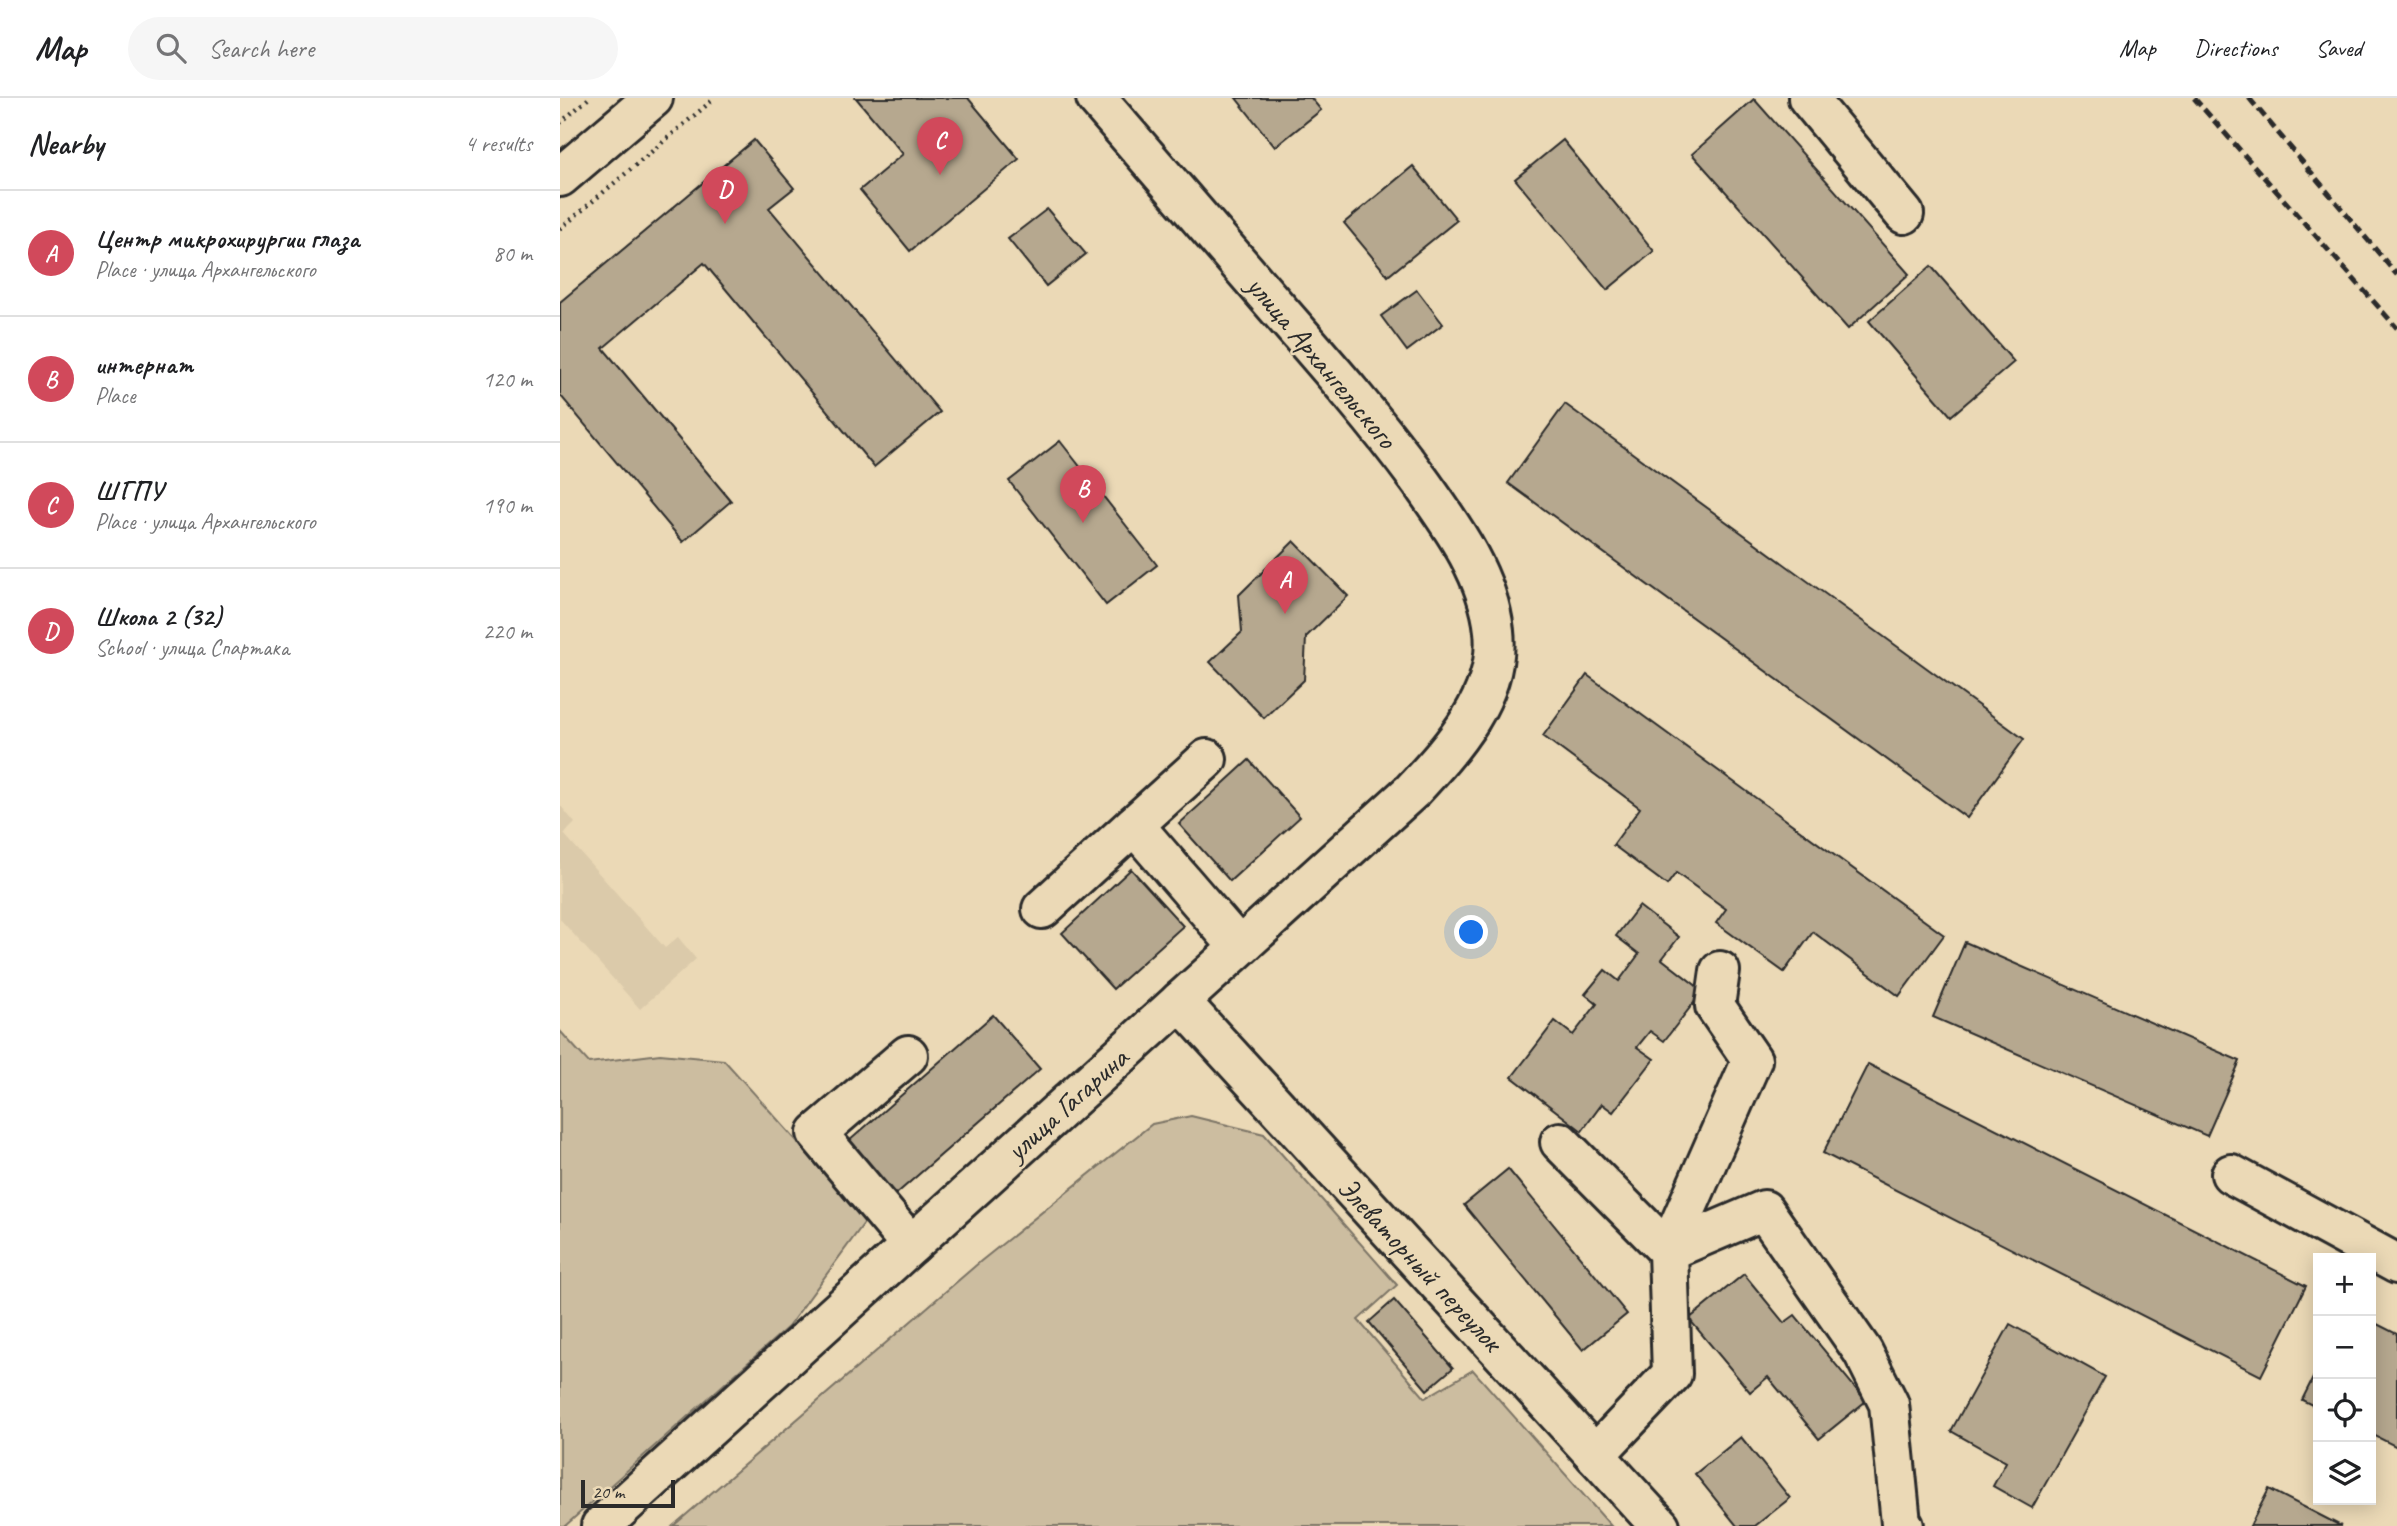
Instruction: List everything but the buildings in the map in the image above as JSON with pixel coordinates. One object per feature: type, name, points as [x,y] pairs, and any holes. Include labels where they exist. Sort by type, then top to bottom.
[{"type":"street","points":[[560,177],[653,98]]},
{"type":"street","name":"улица Архангельского","points":[[1096,98],[1383,431],[1447,518],[1473,565],[1489,606],[1494,632],[1493,654]]},
{"type":"street","points":[[1808,98],[1904,214]]},
{"type":"street","name":"улица Гагарина","points":[[601,1526],[1412,791],[1464,730],[1487,684],[1493,654]]},
{"type":"street","points":[[1042,909],[1207,760]]},
{"type":"street","points":[[1134,825],[1240,947]]},
{"type":"street","points":[[1595,1455],[1672,1374],[1668,1251],[1752,1060],[1715,1006],[1720,971]]},
{"type":"street","name":"Элеваторный переулок","points":[[1180,1001],[1660,1526]]},
{"type":"street","points":[[908,1055],[817,1133],[911,1245]]},
{"type":"street","points":[[1560,1142],[1668,1251]]},
{"type":"street","points":[[2231,1174],[2397,1264]]},
{"type":"street","points":[[1668,1251],[1764,1210],[1863,1352],[1889,1404],[1901,1523],[1904,1526]]},
{"type":"path","points":[[560,123],[589,98]]},
{"type":"path","points":[[560,229],[715,98]]},
{"type":"shaded area","points":[[560,805],[575,823],[564,834],[665,948],[678,937],[696,959],[640,1009],[560,919]]},
{"type":"shaded area","points":[[560,1031],[589,1063],[660,1054],[724,1060],[867,1219],[788,1327],[565,1526],[560,1526]]},
{"type":"shaded area","points":[[1191,1116],[1264,1134],[1397,1285],[1358,1320],[1425,1398],[1473,1370],[1611,1526],[673,1526],[981,1261],[1152,1124]]},
{"type":"railway","points":[[2194,98],[2397,328]]},
{"type":"railway","points":[[2249,98],[2397,275]]},
{"type":"place","name":"ШГПУ","points":[[940,175]]},
{"type":"place","name":"Школа 2 (32)","points":[[725,224]]},
{"type":"place","name":"интернат","points":[[1083,523]]},
{"type":"place","name":"Центр микрохирургии глаза","points":[[1285,614]]}]
